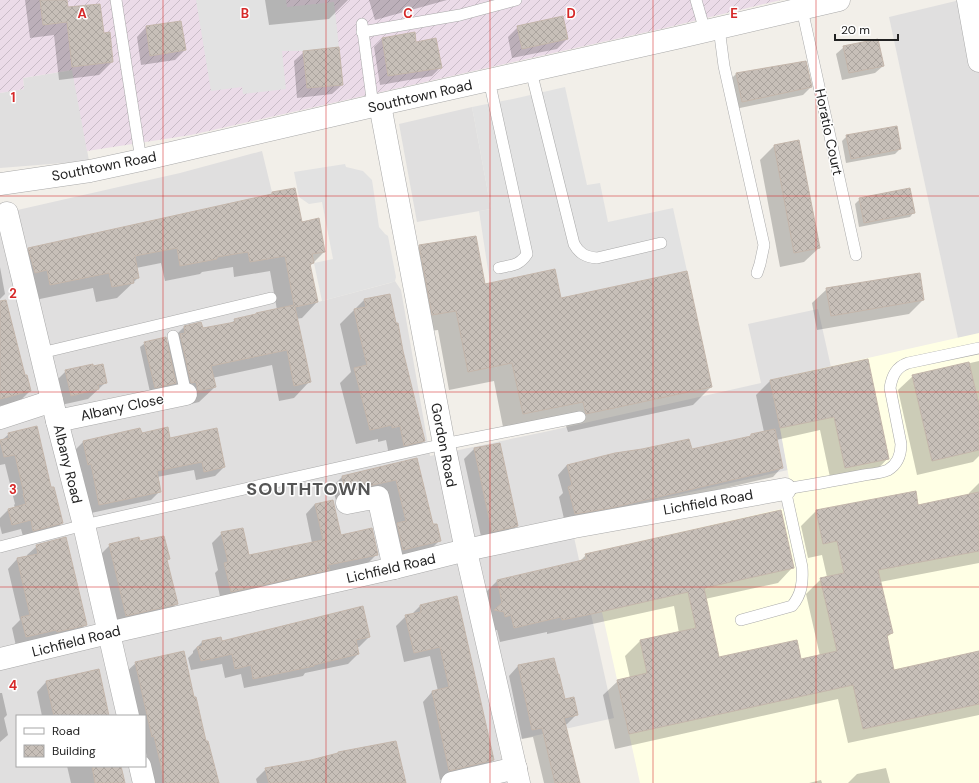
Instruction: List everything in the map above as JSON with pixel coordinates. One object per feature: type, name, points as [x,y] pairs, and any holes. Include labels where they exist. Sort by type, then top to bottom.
[{"type":"street","name":"Southtown Road","points":[[0,184],[90,171],[839,0]]},
{"type":"street","points":[[968,0],[979,61]]},
{"type":"street","name":"Gordon Road","points":[[377,105],[466,550],[517,775]]},
{"type":"street","name":"Albany Road","points":[[7,213],[84,526],[128,715]]},
{"type":"street","name":"Albany Close","points":[[0,418],[186,394]]},
{"type":"street","name":"Lichfield Road","points":[[0,659],[466,550],[574,527],[785,489]]},
{"type":"street","points":[[347,503],[378,497],[394,568]]},
{"type":"street","points":[[140,767],[144,783]]},
{"type":"street","points":[[452,783],[517,775]]},
{"type":"lane","points":[[116,0],[140,160]]},
{"type":"lane","points":[[377,105],[362,28],[460,14],[516,0]]},
{"type":"lane","points":[[696,0],[712,30],[726,74],[764,245],[757,273]]},
{"type":"lane","name":"Horatio Court","points":[[802,9],[856,255]]},
{"type":"lane","points":[[531,71],[574,244],[577,250],[581,254],[590,258],[596,258],[661,243]]},
{"type":"lane","points":[[489,80],[527,254],[517,265],[499,268]]},
{"type":"lane","points":[[41,353],[271,298]]},
{"type":"lane","points":[[173,336],[186,394]]},
{"type":"lane","points":[[741,620],[792,606],[798,600],[802,590],[802,567],[785,489],[887,470],[898,460],[901,453],[902,444],[890,388],[891,380],[895,372],[902,365],[908,363],[979,348]]},
{"type":"lane","points":[[0,547],[84,526],[444,444],[580,417]]},
{"type":"shaded area","points":[[0,0],[781,0],[665,28],[191,135],[87,151],[72,70],[23,78],[24,89],[0,93]]},
{"type":"shaded area","points":[[196,0],[286,0],[287,7],[334,2],[339,47],[303,51],[282,51],[286,89],[243,94],[242,87],[211,91]]},
{"type":"shaded area","points":[[960,0],[979,0],[979,334],[958,338],[889,17]]},
{"type":"shaded area","points":[[73,70],[89,161],[0,168],[0,93],[24,89],[23,78]]},
{"type":"shaded area","points":[[565,87],[587,185],[600,183],[608,222],[673,208],[687,271],[561,298],[555,269],[490,283],[479,211],[491,209],[472,107]]},
{"type":"shaded area","points":[[472,107],[491,209],[417,222],[399,124]]},
{"type":"shaded area","points":[[262,151],[272,192],[287,269],[294,288],[298,307],[395,281],[401,290],[430,456],[549,431],[761,383],[748,324],[818,309],[831,367],[770,380],[788,470],[570,519],[614,718],[498,744],[507,783],[0,783],[0,214],[180,173]]},
{"type":"shaded area","points":[[345,164],[346,167],[363,171],[372,180],[379,227],[388,236],[396,277],[395,281],[393,282],[322,301],[314,263],[333,259],[322,202],[309,204],[299,197],[294,172]]},
{"type":"shaded area","points":[[979,333],[979,783],[640,783],[602,612],[599,612],[585,554],[794,506],[770,380]]},
{"type":"building","points":[[40,0],[67,0],[68,7],[100,4],[104,33],[110,32],[113,62],[72,67],[67,22],[43,25]]},
{"type":"building","points":[[563,16],[568,39],[522,49],[517,26]]},
{"type":"building","points":[[181,21],[186,50],[150,56],[146,26]]},
{"type":"building","points":[[415,32],[416,42],[436,38],[442,68],[388,76],[382,38]]},
{"type":"building","points":[[878,39],[884,66],[849,73],[843,46]]},
{"type":"building","points":[[339,47],[343,85],[307,88],[303,51]]},
{"type":"building","points":[[806,61],[812,87],[742,102],[736,73]]},
{"type":"building","points":[[897,126],[901,149],[851,159],[846,135]]},
{"type":"building","points":[[799,140],[820,248],[794,253],[774,145]]},
{"type":"building","points":[[295,188],[302,222],[319,218],[325,252],[312,254],[314,263],[310,264],[318,302],[295,307],[311,382],[294,386],[287,350],[211,366],[216,387],[198,391],[196,382],[191,383],[180,334],[185,333],[184,326],[201,322],[203,328],[235,322],[234,319],[294,305],[285,256],[250,262],[248,252],[217,257],[217,259],[180,266],[177,248],[135,256],[139,278],[133,279],[134,283],[112,287],[109,273],[50,285],[47,270],[35,273],[28,248],[272,194],[272,192]]},
{"type":"building","points":[[910,188],[915,213],[864,223],[859,198]]},
{"type":"building","points":[[476,236],[485,284],[555,269],[561,298],[687,271],[712,387],[586,414],[583,402],[523,414],[512,363],[468,372],[456,311],[432,315],[419,245]]},
{"type":"building","points":[[920,273],[924,300],[831,316],[826,288]]},
{"type":"building","points":[[390,294],[425,441],[404,446],[400,426],[392,428],[392,425],[370,430],[354,368],[367,365],[354,309],[366,307],[364,299]]},
{"type":"building","points":[[6,300],[25,375],[27,375],[31,391],[0,399],[0,301]]},
{"type":"building","points":[[166,337],[176,383],[155,388],[144,342]]},
{"type":"building","points":[[868,359],[889,459],[845,468],[834,417],[780,428],[770,380]]},
{"type":"building","points":[[969,362],[979,405],[979,450],[932,461],[912,375]]},
{"type":"building","points":[[93,364],[93,366],[103,364],[107,383],[98,385],[99,389],[71,396],[65,370]]},
{"type":"building","points":[[37,426],[51,487],[54,487],[63,523],[33,531],[31,520],[12,525],[8,509],[26,504],[15,455],[4,457],[0,440],[9,438],[8,433]]},
{"type":"building","points":[[168,427],[170,438],[217,428],[225,467],[204,472],[202,462],[157,471],[161,492],[99,505],[91,464],[88,465],[83,441],[140,428],[142,433]]},
{"type":"building","points":[[775,429],[783,468],[611,508],[575,514],[568,487],[572,485],[567,465],[615,453],[689,439],[692,449]]},
{"type":"building","points":[[500,443],[518,526],[492,532],[474,448]]},
{"type":"building","points":[[417,458],[433,524],[437,524],[441,541],[403,550],[397,523],[406,521],[396,480],[345,491],[342,476]]},
{"type":"building","points":[[916,491],[918,505],[979,492],[979,551],[878,570],[893,633],[887,635],[894,670],[979,651],[979,704],[863,729],[853,685],[629,734],[617,680],[647,673],[640,640],[696,628],[688,592],[587,615],[562,620],[561,617],[514,628],[511,615],[505,617],[504,612],[494,610],[502,603],[497,580],[587,559],[585,554],[781,510],[794,568],[704,588],[719,657],[797,640],[801,659],[837,651],[820,578],[844,573],[837,541],[823,544],[816,510]]},
{"type":"building","points":[[333,500],[341,535],[372,528],[378,555],[328,565],[330,570],[231,592],[224,563],[228,562],[221,532],[243,528],[249,555],[323,540],[315,504]]},
{"type":"building","points":[[164,536],[170,559],[167,560],[178,604],[126,616],[109,544],[139,537],[140,541]]},
{"type":"building","points":[[66,537],[87,625],[26,637],[21,617],[30,615],[17,558],[38,554],[36,545]]},
{"type":"building","points":[[457,596],[494,760],[449,771],[432,691],[449,687],[440,647],[414,653],[405,615],[421,612],[420,605]]},
{"type":"building","points":[[363,606],[370,637],[356,640],[359,654],[314,666],[253,679],[251,665],[235,669],[232,654],[201,661],[197,647],[203,646],[202,641],[221,637],[222,641]]},
{"type":"building","points":[[184,651],[194,697],[196,697],[206,741],[208,741],[219,783],[165,783],[154,736],[152,737],[135,662]]},
{"type":"building","points":[[554,658],[565,699],[574,697],[578,715],[564,718],[580,783],[555,783],[542,728],[532,730],[518,665]]},
{"type":"building","points":[[99,669],[109,715],[54,715],[46,681]]},
{"type":"building","points":[[396,741],[406,783],[269,783],[265,768],[311,760],[338,752]]},
{"type":"building","points":[[92,767],[121,767],[125,783],[95,783]]},
{"type":"district","name":"SOUTHTOWN","points":[[309,489]]}]
